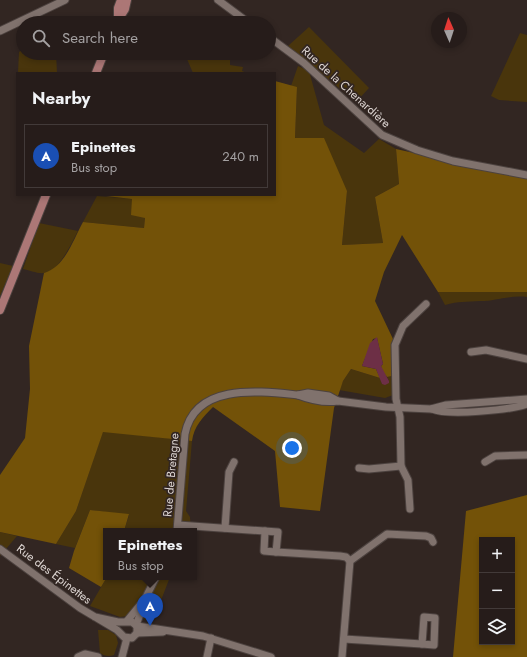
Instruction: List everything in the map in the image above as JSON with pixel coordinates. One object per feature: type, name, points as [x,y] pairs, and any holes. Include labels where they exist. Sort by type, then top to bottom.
[{"type":"main road","points":[[118,16],[121,0]]},
{"type":"main road","points":[[120,16],[125,9],[128,0]]},
{"type":"main road","points":[[96,72],[101,60]]},
{"type":"main road","points":[[0,310],[46,196]]},
{"type":"street","points":[[31,16],[65,0]]},
{"type":"street","points":[[218,0],[240,16]]},
{"type":"street","points":[[0,31],[16,23]]},
{"type":"street","name":"Rue de la Chenardière","points":[[276,42],[304,62],[382,135],[417,150],[453,161],[527,175]]},
{"type":"street","points":[[410,509],[408,480],[401,466],[399,408],[396,399],[394,352],[396,340],[403,326],[426,304]]},
{"type":"street","points":[[471,352],[486,350],[527,359]]},
{"type":"street","name":"Rue de Bretagne","points":[[178,528],[185,434],[189,420],[196,410],[208,400],[225,395],[261,393],[298,395],[308,393],[338,401],[399,408],[431,409],[449,412],[514,407],[527,404]]},
{"type":"street","name":"Rue de Bretagne","points":[[431,409],[446,405],[527,399]]},
{"type":"street","points":[[485,462],[495,456],[527,455]]},
{"type":"street","points":[[225,528],[229,472],[234,462]]},
{"type":"street","points":[[359,468],[369,469],[401,466]]},
{"type":"street","points":[[178,528],[225,528],[278,532],[276,552]]},
{"type":"street","points":[[265,531],[264,550],[340,556],[346,557],[350,560]]},
{"type":"street","points":[[350,560],[387,534],[426,536],[431,538],[433,542]]},
{"type":"street","name":"Rue des Épinettes","points":[[0,549],[72,602],[124,636]]},
{"type":"street","points":[[342,657],[350,560]]},
{"type":"street","points":[[124,636],[134,637],[145,599],[154,580]]},
{"type":"street","points":[[122,657],[124,636],[121,627],[145,599]]},
{"type":"street","name":"Rue des Épinettes","points":[[96,617],[126,622]]},
{"type":"street","points":[[126,622],[132,622],[137,628],[194,634],[211,638],[271,657]]},
{"type":"street","points":[[207,657],[211,638]]},
{"type":"street","points":[[344,639],[422,644]]},
{"type":"street","points":[[78,657],[85,654],[98,657]]},
{"type":"shaded area","points":[[309,27],[369,88],[356,102],[288,46]]},
{"type":"shaded area","points":[[520,33],[527,35],[527,102],[499,100],[491,96]]},
{"type":"shaded area","points":[[19,60],[56,60],[57,72],[18,72]]},
{"type":"shaded area","points":[[187,60],[230,60],[230,65],[243,67],[242,71],[244,72],[193,72]]},
{"type":"shaded area","points":[[298,66],[309,71],[324,125],[364,153],[379,139],[396,149],[399,184],[375,197],[383,243],[342,245],[347,191],[295,138],[297,88],[291,86]]},
{"type":"shaded area","points":[[276,81],[297,87],[295,138],[324,138],[347,191],[342,245],[383,243],[375,197],[399,184],[396,149],[527,178],[527,292],[438,292],[402,235],[384,272],[375,301],[393,339],[392,376],[387,377],[383,372],[381,366],[383,364],[377,338],[373,339],[362,366],[376,369],[380,378],[351,369],[343,381],[334,408],[320,511],[280,507],[275,451],[213,407],[202,418],[197,426],[192,441],[103,432],[76,511],[56,544],[0,532],[0,475],[25,438],[30,389],[29,346],[44,273],[58,265],[63,259],[83,222],[144,228],[145,218],[131,215],[132,199],[106,196],[276,196]]},
{"type":"shaded area","points":[[97,196],[133,199],[145,218],[144,228],[83,222]]},
{"type":"shaded area","points":[[39,223],[78,231],[69,249],[60,262],[55,268],[44,273],[23,269]]},
{"type":"shaded area","points":[[0,263],[13,266],[0,296]]},
{"type":"shaded area","points":[[438,292],[527,292],[527,297],[459,302],[445,305]]},
{"type":"shaded area","points":[[377,337],[383,364],[381,366],[389,381],[389,383],[385,385],[382,384],[376,369],[362,366],[370,343]]},
{"type":"shaded area","points":[[351,369],[380,378],[382,384],[389,381],[387,377],[392,376],[393,395],[385,398],[339,390]]},
{"type":"shaded area","points":[[103,431],[192,441],[186,511],[190,517],[191,528],[125,528],[129,515],[90,510],[75,548],[56,544],[76,511]]},
{"type":"shaded area","points":[[527,495],[527,657],[453,657],[466,511]]},
{"type":"shaded area","points":[[90,510],[129,514],[125,528],[103,528],[103,580],[105,580],[101,587],[69,568]]},
{"type":"shaded area","points":[[0,532],[17,536],[0,556]]},
{"type":"shaded area","points":[[105,580],[169,580],[153,621],[127,616],[120,617],[90,606]]},
{"type":"shaded area","points":[[98,630],[108,630],[116,635],[118,643],[114,655],[107,656],[100,653]]},
{"type":"place","name":"Epinettes","points":[[150,626]]}]
